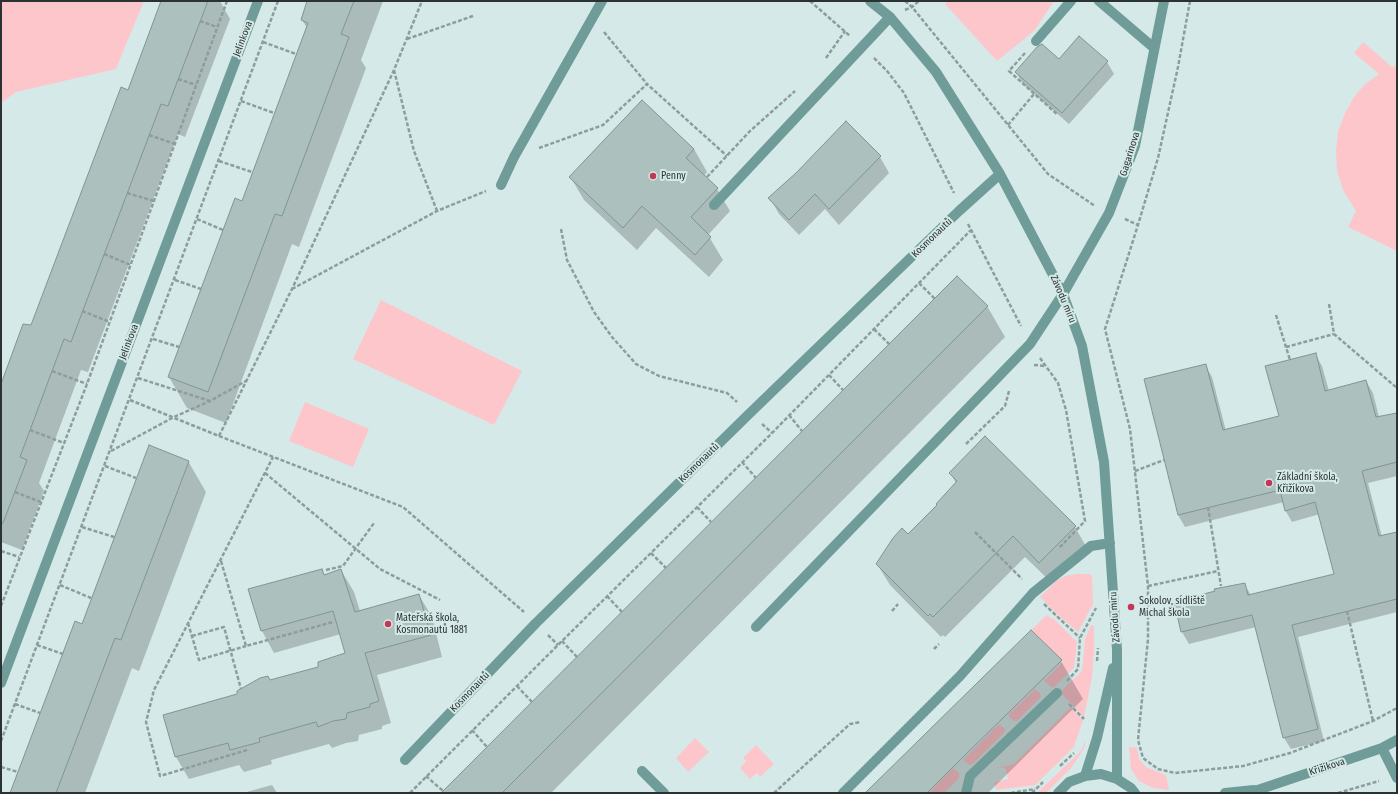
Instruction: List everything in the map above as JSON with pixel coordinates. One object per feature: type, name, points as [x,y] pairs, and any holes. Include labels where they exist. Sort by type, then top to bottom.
[{"type":"street","name":"Jelínkova","points":[[1,683],[258,1]]},
{"type":"street","points":[[501,185],[514,157],[602,1]]},
{"type":"street","name":"Závodu míru","points":[[870,1],[890,17],[936,72],[1000,174],[1063,294],[1082,346],[1104,462],[1117,650],[1117,779]]},
{"type":"street","points":[[1036,41],[1071,1]]},
{"type":"street","points":[[1099,1],[1154,48]]},
{"type":"street","name":"Gagarinova","points":[[756,627],[1030,344],[1063,294],[1109,213],[1134,146],[1164,1]]},
{"type":"street","points":[[714,205],[890,17]]},
{"type":"street","name":"Kosmonautů","points":[[405,760],[536,623],[750,413],[959,211],[1000,174]]},
{"type":"street","points":[[843,793],[960,676],[1033,593],[1092,546],[1110,543]]},
{"type":"street","name":"Závodu míru","points":[[1085,776],[1097,738],[1117,650]]},
{"type":"street","points":[[966,793],[970,776],[1060,690]]},
{"type":"street","name":"Křižíkova","points":[[1225,793],[1252,792],[1382,748],[1397,740]]},
{"type":"street","points":[[1382,748],[1396,777]]},
{"type":"street","points":[[642,771],[664,793]]},
{"type":"street","points":[[1058,793],[1069,782],[1085,776],[1101,774],[1117,779],[1131,788],[1135,793]]},
{"type":"path","points":[[1,606],[87,384],[227,1]]},
{"type":"path","points":[[1,741],[153,339],[278,1]]},
{"type":"path","points":[[219,436],[292,289],[394,70],[422,1]]},
{"type":"path","points":[[810,1],[862,46],[887,71],[904,93],[954,194],[959,211],[971,230],[1030,344],[1058,383],[1066,410],[1085,521],[1058,549]]},
{"type":"path","points":[[905,1],[912,7],[1048,174],[1091,204],[1109,213]]},
{"type":"path","points":[[1190,1],[1178,67],[1158,158],[1105,329],[1130,429],[1148,586],[1148,639],[1138,740],[1143,758],[1158,769],[1175,773],[1243,766],[1290,753],[1373,721],[1397,708]]},
{"type":"path","points":[[406,39],[473,16]]},
{"type":"path","points":[[592,17],[647,84],[727,156]]},
{"type":"path","points":[[200,21],[217,27]]},
{"type":"path","points":[[824,60],[845,31]]},
{"type":"path","points":[[1036,41],[1009,71],[1058,115]]},
{"type":"path","points":[[263,42],[296,54]]},
{"type":"path","points":[[394,70],[414,152],[438,211]]},
{"type":"path","points":[[178,79],[196,85]]},
{"type":"path","points":[[514,157],[603,125],[647,84]]},
{"type":"path","points":[[707,177],[750,131],[800,87]]},
{"type":"path","points":[[1008,126],[1034,94]]},
{"type":"path","points":[[241,101],[274,113]]},
{"type":"path","points":[[149,135],[175,144]]},
{"type":"path","points":[[219,161],[252,172]]},
{"type":"path","points":[[292,289],[438,211],[501,185]]},
{"type":"path","points":[[127,193],[154,201]]},
{"type":"path","points":[[197,219],[223,230]]},
{"type":"path","points":[[561,229],[567,260],[594,312],[612,337],[636,364],[659,376],[727,393],[772,433]]},
{"type":"path","points":[[410,793],[650,552],[772,433],[971,230]]},
{"type":"path","points":[[104,254],[131,264]]},
{"type":"path","points":[[175,280],[201,289]]},
{"type":"path","points":[[919,283],[934,299]]},
{"type":"path","points":[[1329,304],[1334,334],[1397,388]]},
{"type":"path","points":[[82,311],[110,322]]},
{"type":"path","points":[[1276,314],[1290,360]]},
{"type":"path","points":[[874,329],[889,344]]},
{"type":"path","points":[[1286,347],[1334,334]]},
{"type":"path","points":[[153,339],[179,347]]},
{"type":"path","points":[[52,371],[87,384]]},
{"type":"path","points":[[829,375],[843,390]]},
{"type":"path","points":[[138,378],[210,401]]},
{"type":"path","points":[[111,451],[246,381]]},
{"type":"path","points":[[966,444],[1005,406],[1011,385]]},
{"type":"path","points":[[130,400],[403,507],[558,644]]},
{"type":"path","points":[[789,415],[802,432]]},
{"type":"path","points":[[30,430],[64,443]]},
{"type":"path","points":[[247,750],[160,776],[146,722],[154,690],[273,456]]},
{"type":"path","points":[[1135,472],[1164,460]]},
{"type":"path","points":[[742,462],[756,478]]},
{"type":"path","points":[[105,466],[136,478]]},
{"type":"path","points":[[265,473],[380,569],[440,600]]},
{"type":"path","points":[[15,492],[41,502]]},
{"type":"path","points":[[697,507],[711,522]]},
{"type":"path","points":[[1208,508],[1221,586]]},
{"type":"path","points":[[326,570],[343,566],[374,523]]},
{"type":"path","points":[[82,527],[114,537]]},
{"type":"path","points":[[975,532],[1026,583]]},
{"type":"path","points":[[1,551],[19,557]]},
{"type":"path","points":[[650,552],[666,568]]},
{"type":"path","points":[[221,560],[246,646]]},
{"type":"path","points":[[1148,586],[1218,571]]},
{"type":"path","points":[[60,586],[91,598]]},
{"type":"path","points":[[607,596],[622,612]]},
{"type":"path","points":[[1042,603],[1080,638]]},
{"type":"path","points":[[892,611],[898,604]]},
{"type":"path","points":[[1060,690],[1078,669],[1080,638],[1098,605],[1098,612]]},
{"type":"path","points":[[1347,611],[1373,721]]},
{"type":"path","points":[[188,623],[199,660],[333,622]]},
{"type":"path","points":[[192,636],[224,627],[241,689]]},
{"type":"path","points":[[562,641],[577,657]]},
{"type":"path","points":[[934,649],[939,644]]},
{"type":"path","points":[[37,645],[63,654]]},
{"type":"path","points":[[1096,662],[1098,647]]},
{"type":"path","points":[[517,686],[532,702]]},
{"type":"path","points":[[1069,703],[1085,720]]},
{"type":"path","points":[[15,704],[40,713]]},
{"type":"path","points":[[774,793],[850,724],[861,722]]},
{"type":"path","points":[[472,730],[487,747]]},
{"type":"path","points":[[1056,770],[1077,750]]},
{"type":"path","points":[[1,767],[18,772]]},
{"type":"path","points":[[426,776],[443,791]]},
{"type":"path","points":[[1338,793],[1396,777]]},
{"type":"path","points":[[1032,793],[1046,780]]},
{"type":"path","points":[[1011,793],[1036,789]]},
{"type":"shaded area","points":[[1,1],[144,1],[116,69],[16,92],[1,103]]},
{"type":"shaded area","points":[[948,1],[1054,1],[1034,31],[997,61],[945,4]]},
{"type":"shaded area","points":[[1363,42],[1392,67],[1397,65],[1397,251],[1348,227],[1356,211],[1343,190],[1337,171],[1336,151],[1338,132],[1345,113],[1354,97],[1365,84],[1379,74],[1354,53]]},
{"type":"shaded area","points":[[381,300],[522,371],[494,425],[353,359]]},
{"type":"shaded area","points":[[305,402],[369,429],[353,467],[289,441]]},
{"type":"shaded area","points":[[1089,574],[1092,576],[1093,604],[1078,632],[1040,597],[1055,582],[1065,576]]},
{"type":"shaded area","points":[[1047,615],[1052,619],[1053,618],[1077,642],[1074,668],[1053,688],[1044,681],[1063,662],[1031,630]]},
{"type":"shaded area","points":[[1091,625],[1094,626],[1092,677],[1084,717],[1060,692],[1082,671],[1085,639]]},
{"type":"shaded area","points":[[1035,689],[1040,693],[1041,697],[1017,721],[1014,721],[1008,715]]},
{"type":"shaded area","points":[[1071,707],[1083,720],[1074,747],[1035,785],[996,790],[995,782],[1008,779],[1005,767],[992,769],[1014,764]]},
{"type":"shaded area","points":[[999,724],[1005,729],[1005,732],[973,764],[970,765],[963,760]]},
{"type":"shaded area","points":[[695,738],[709,752],[688,772],[676,758]]},
{"type":"shaded area","points":[[1085,742],[1083,750],[1071,768],[1046,793],[1037,793],[1080,752]]},
{"type":"shaded area","points":[[756,745],[774,764],[760,777],[757,773],[750,779],[740,768],[746,761],[743,758]]},
{"type":"shaded area","points":[[1129,747],[1137,748],[1139,759],[1146,767],[1166,775],[1169,790],[1153,788],[1139,781],[1131,769]]},
{"type":"shaded area","points":[[953,768],[959,773],[959,778],[944,793],[929,793]]},
{"type":"building","points":[[161,1],[208,1],[168,106],[161,104],[71,342],[64,339],[20,457],[27,460],[3,523],[1,523],[1,384],[23,324],[31,325],[121,87],[128,90]]},
{"type":"building","points":[[307,1],[354,1],[341,34],[349,37],[282,216],[275,214],[208,392],[168,377],[235,198],[242,201],[308,23],[301,20]]},
{"type":"building","points":[[1079,36],[1108,61],[1062,113],[1015,72],[1037,47],[1042,44],[1059,59]]},
{"type":"building","points":[[642,100],[694,149],[686,158],[718,188],[691,217],[711,237],[695,255],[642,206],[623,228],[569,177]]},
{"type":"building","points":[[846,121],[881,156],[829,209],[815,194],[789,220],[768,198],[796,173]]},
{"type":"building","points":[[957,276],[988,306],[502,793],[441,793]]},
{"type":"building","points":[[1316,353],[1325,391],[1366,380],[1376,417],[1397,413],[1397,462],[1362,471],[1379,536],[1397,532],[1397,599],[1292,625],[1318,729],[1283,738],[1252,615],[1181,632],[1174,602],[1215,591],[1214,589],[1245,583],[1248,595],[1334,574],[1315,502],[1285,511],[1280,490],[1178,515],[1144,379],[1206,364],[1223,430],[1279,416],[1265,366]]},
{"type":"building","points":[[985,436],[1076,526],[1039,563],[1013,536],[933,617],[930,614],[928,616],[876,564],[893,538],[902,528],[908,534],[937,505],[936,504],[957,481],[949,473]]},
{"type":"building","points":[[149,445],[189,461],[121,640],[115,638],[56,793],[10,793],[75,621],[82,624]]},
{"type":"building","points":[[322,569],[324,575],[341,569],[355,612],[419,594],[431,635],[365,653],[379,701],[370,704],[370,707],[347,713],[346,719],[333,721],[318,727],[316,722],[259,738],[260,742],[230,750],[228,743],[175,757],[163,715],[237,694],[237,691],[260,678],[268,676],[270,680],[318,667],[318,662],[345,653],[333,611],[261,631],[248,589]]},
{"type":"building","points":[[1031,630],[1062,660],[927,793],[865,793]]},
{"type":"place","name":"Penny","points":[[653,176]]},
{"type":"place","name":"Základní škola, Křižíkova","points":[[1269,483]]},
{"type":"place","name":"Sokolov, sídliště Michal škola","points":[[1131,607]]},
{"type":"place","name":"Mateřská škola, Kosmonautů 1881","points":[[388,624]]}]
